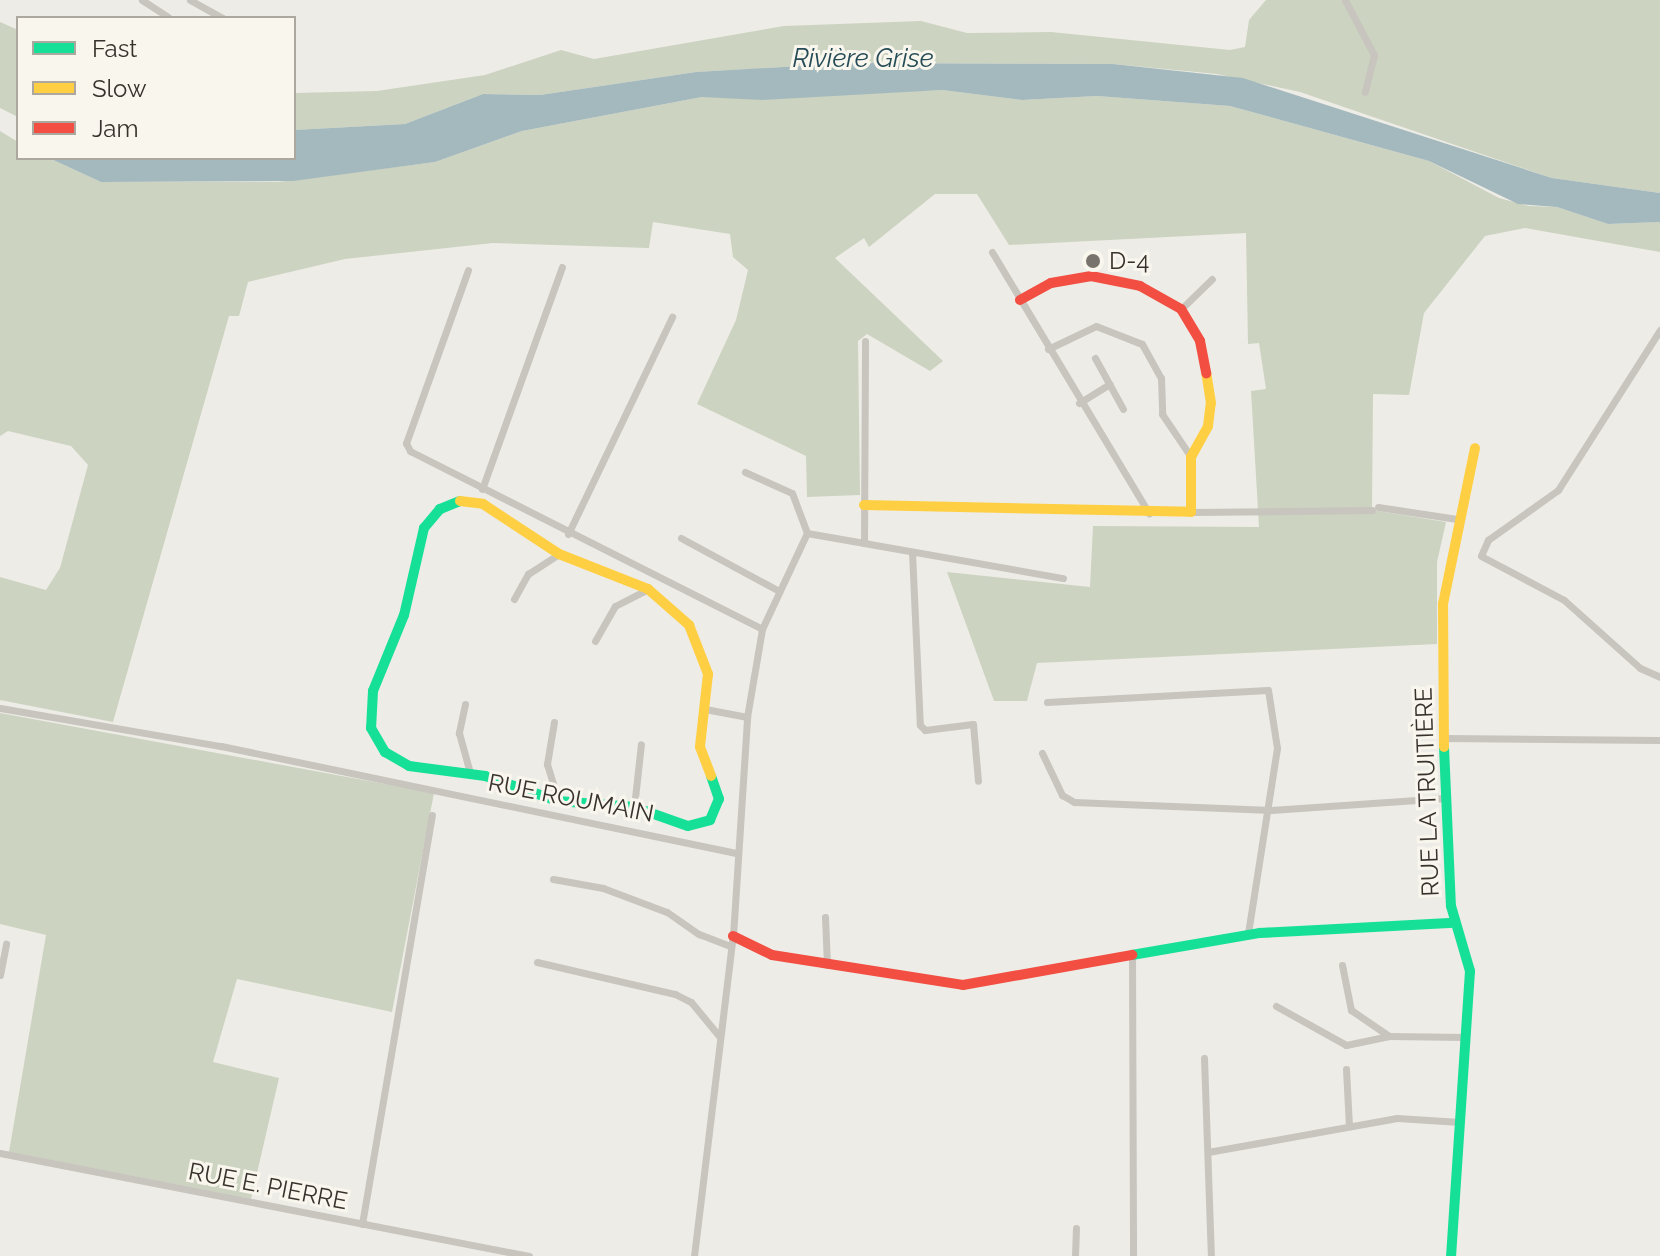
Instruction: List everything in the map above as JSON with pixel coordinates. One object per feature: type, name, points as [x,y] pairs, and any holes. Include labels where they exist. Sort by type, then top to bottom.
[{"type":"street","points":[[142,0],[166,16]]},
{"type":"street","points":[[190,0],[219,16]]},
{"type":"street","points":[[1345,0],[1374,55],[1365,92]]},
{"type":"street","points":[[992,252],[1079,403],[1149,513]]},
{"type":"street","points":[[482,489],[562,267]]},
{"type":"street","points":[[468,270],[406,443],[410,451],[568,534],[762,629]]},
{"type":"street","points":[[1020,300],[1051,283],[1091,276],[1140,286],[1181,309],[1200,341],[1211,403],[1208,426],[1191,457],[1191,512]]},
{"type":"street","points":[[1181,309],[1212,279]]},
{"type":"street","points":[[568,534],[672,317]]},
{"type":"street","points":[[1048,349],[1096,326],[1142,344],[1161,378],[1162,414],[1191,457]]},
{"type":"street","points":[[1660,330],[1558,490],[1481,550],[1487,562],[1564,600],[1640,668],[1660,677]]},
{"type":"street","points":[[864,543],[865,341]]},
{"type":"street","points":[[1095,358],[1123,409]]},
{"type":"street","points":[[1079,403],[1109,384]]},
{"type":"street","name":"RUE LA TRUITIÈRE","points":[[1451,1256],[1470,971],[1454,923],[1446,798],[1443,738],[1447,563],[1475,448]]},
{"type":"street","points":[[694,1256],[732,941],[747,717],[762,629],[807,533],[792,493],[745,472]]},
{"type":"street","points":[[472,501],[559,554],[648,589],[678,612],[695,636],[706,662],[700,747],[719,799],[710,820],[688,826],[634,807],[558,801],[470,773],[396,761],[371,728],[373,691],[404,615],[424,528],[440,509],[472,501]]},
{"type":"street","points":[[864,505],[1149,513],[1375,508],[1457,519]]},
{"type":"street","points":[[807,533],[1063,578]]},
{"type":"street","points":[[681,538],[779,591]]},
{"type":"street","points":[[912,552],[920,725],[925,730],[973,724],[978,781]]},
{"type":"street","points":[[514,599],[528,574],[559,554]]},
{"type":"street","points":[[595,641],[615,606],[648,589]]},
{"type":"street","points":[[1047,702],[1265,688],[1277,748],[1271,810],[1248,934]]},
{"type":"street","points":[[465,704],[459,733],[470,773]]},
{"type":"street","name":"RUE ROUMAIN","points":[[0,708],[221,746],[736,853]]},
{"type":"street","points":[[705,709],[747,717]]},
{"type":"street","points":[[554,722],[547,764],[558,801]]},
{"type":"street","points":[[1443,738],[1660,740]]},
{"type":"street","points":[[634,807],[641,744]]},
{"type":"street","points":[[1042,753],[1068,801],[1271,810],[1446,798]]},
{"type":"street","points":[[362,1224],[432,815]]},
{"type":"street","points":[[553,879],[603,888],[772,955],[963,985],[1248,934],[1454,923]]},
{"type":"street","points":[[825,917],[827,965]]},
{"type":"street","points":[[0,975],[6,944]]},
{"type":"street","points":[[1132,954],[1133,1256]]},
{"type":"street","points":[[537,962],[675,994],[691,1002],[720,1037]]},
{"type":"street","points":[[1342,965],[1351,1010],[1389,1036]]},
{"type":"street","points":[[1276,1006],[1346,1045],[1389,1036],[1465,1037]]},
{"type":"street","points":[[1204,1058],[1211,1256]]},
{"type":"street","points":[[1346,1069],[1349,1126]]},
{"type":"street","points":[[1208,1152],[1397,1118],[1460,1122]]},
{"type":"street","name":"RUE E. PIERRE","points":[[0,1153],[529,1256]]},
{"type":"street","points":[[1075,1256],[1076,1228]]},
{"type":"green space","points":[[1266,0],[1660,0],[1660,193],[1552,178],[1300,92],[1217,74],[1113,64],[854,63],[696,72],[540,95],[483,94],[405,124],[296,130],[296,93],[377,91],[485,75],[561,50],[594,59],[784,26],[921,21],[967,33],[1051,32],[1230,50],[1245,47],[1249,20]]},
{"type":"green space","points":[[0,22],[16,29],[16,116],[0,108]]},
{"type":"green space","points":[[942,90],[1022,100],[1097,96],[1230,106],[1429,161],[1499,198],[1529,206],[1557,207],[1608,224],[1660,222],[1660,252],[1525,228],[1485,236],[1424,313],[1409,395],[1373,394],[1372,510],[1446,522],[1437,562],[1437,644],[1037,663],[1027,701],[994,701],[947,572],[1090,587],[1093,526],[1259,527],[1251,391],[1266,389],[1259,343],[1248,344],[1246,233],[1009,245],[977,194],[935,194],[869,247],[864,238],[835,258],[943,361],[930,371],[867,334],[858,341],[860,495],[807,497],[806,456],[697,404],[736,320],[748,270],[733,257],[730,234],[653,222],[649,248],[493,243],[345,259],[248,282],[239,316],[229,316],[113,722],[0,700],[0,577],[46,590],[60,568],[88,465],[71,446],[8,431],[0,436],[0,131],[16,141],[16,160],[53,160],[101,182],[279,182],[435,162],[522,131],[702,97]]},
{"type":"green space","points":[[0,713],[434,793],[392,1012],[237,979],[213,1062],[279,1078],[251,1199],[9,1152],[46,935],[0,924]]},
{"type":"shaded area","points":[[853,63],[1113,64],[1243,78],[1552,178],[1660,193],[1660,222],[1608,224],[1557,207],[1518,204],[1429,161],[1230,106],[1097,96],[1022,100],[942,90],[762,100],[702,97],[522,131],[435,162],[293,181],[101,182],[53,160],[296,160],[296,130],[405,124],[483,94],[540,95],[696,72]]},
{"type":"traffic: fast","points":[[460,501],[440,509],[424,528],[404,615],[373,691],[371,728],[385,752],[409,766],[485,776],[558,801],[634,807],[688,826],[710,820],[719,799],[711,776]]},
{"type":"traffic: fast","points":[[1444,747],[1451,906],[1470,971],[1451,1256]]},
{"type":"traffic: fast","points":[[1132,955],[1260,933],[1454,923]]},
{"type":"traffic: slow","points":[[864,505],[1191,512],[1191,457],[1208,426],[1211,403],[1206,373]]},
{"type":"traffic: slow","points":[[1444,747],[1443,604],[1475,448]]},
{"type":"traffic: slow","points":[[460,501],[483,504],[559,554],[648,589],[689,625],[708,674],[700,747],[711,776]]},
{"type":"traffic: jam","points":[[1020,300],[1051,283],[1091,276],[1140,286],[1181,309],[1200,341],[1206,373]]},
{"type":"traffic: jam","points":[[733,936],[772,955],[963,985],[1132,955]]},
{"type":"place","name":"D-4","points":[[1093,261]]},
{"type":"water label","name":"Rivière Grise","points":[[863,59]]}]
